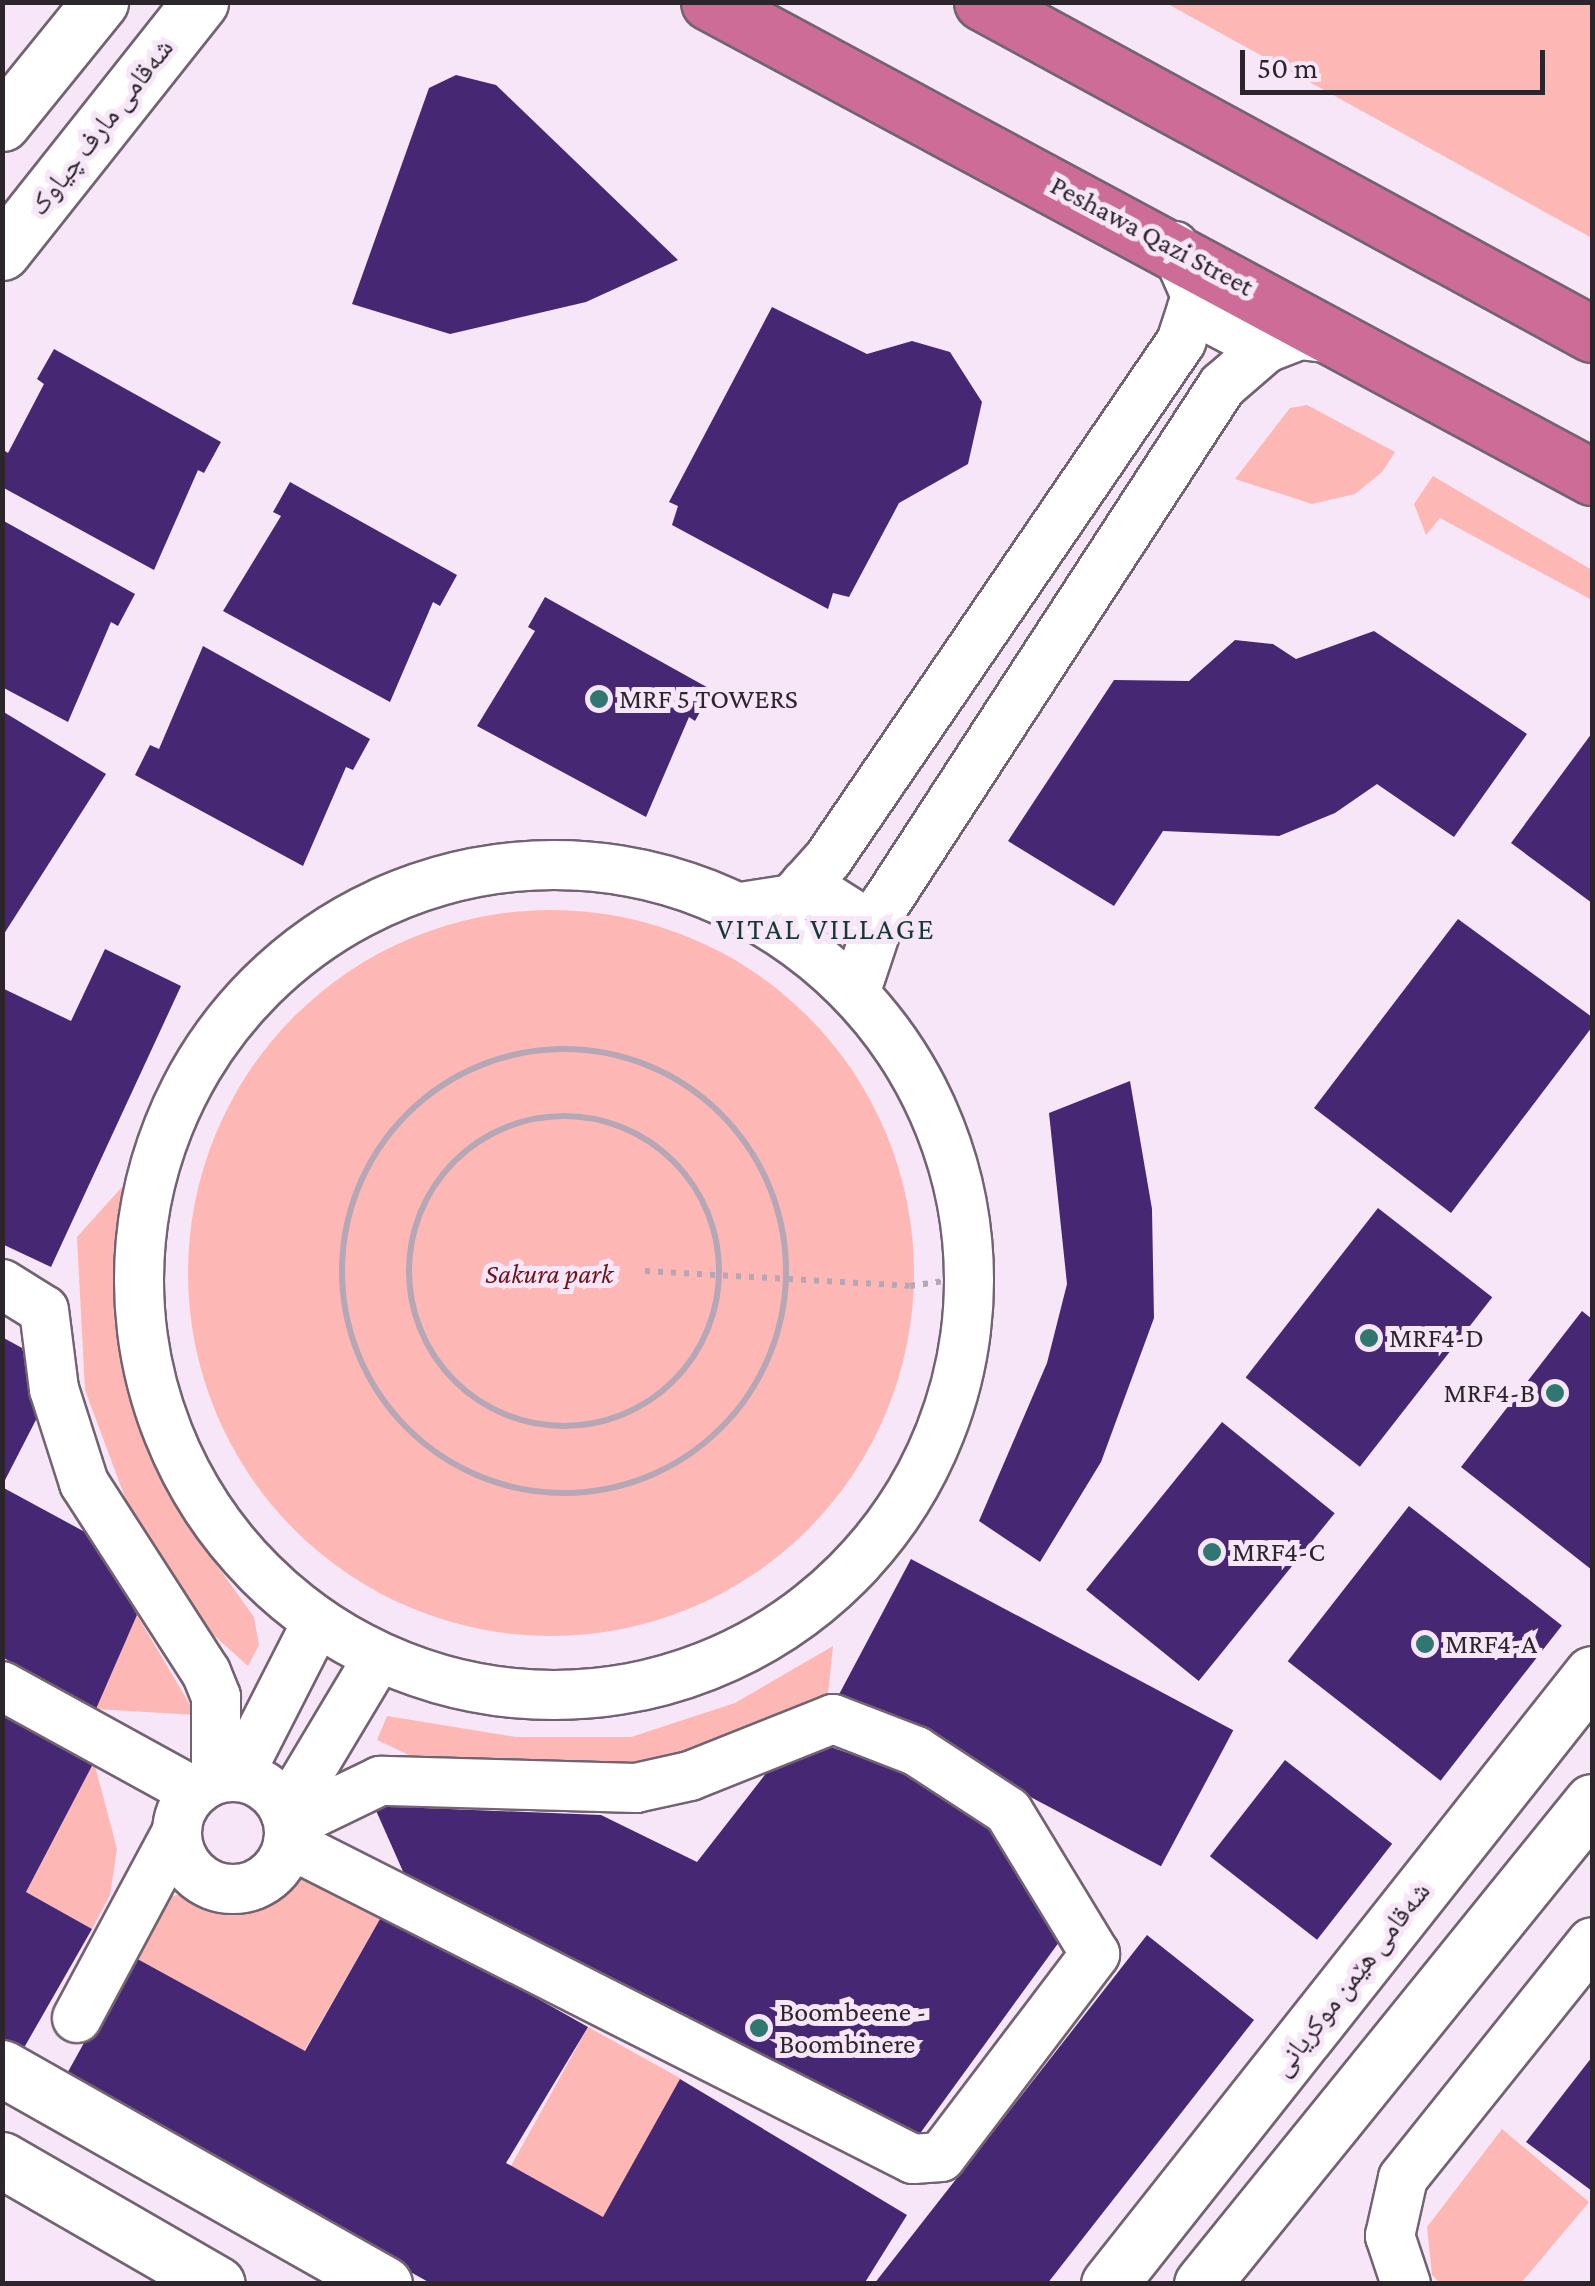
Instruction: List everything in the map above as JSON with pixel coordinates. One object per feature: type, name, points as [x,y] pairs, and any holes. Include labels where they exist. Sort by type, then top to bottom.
[{"type":"highway","name":"Peshawa Qazi Street","points":[[709,2],[1174,246],[1592,476]]},
{"type":"highway","points":[[982,2],[1592,334]]},
{"type":"street","points":[[2,123],[100,2]]},
{"type":"street","name":"شەقامی مارف چیاوک","points":[[2,252],[200,2]]},
{"type":"street","points":[[740,906],[792,899],[805,884],[1181,342],[1196,296],[1174,246]]},
{"type":"street","points":[[1192,309],[1266,348]]},
{"type":"street","points":[[856,991],[876,929],[964,778],[1222,386],[1266,348],[1300,335],[1342,340]]},
{"type":"street","points":[[569,863],[658,875],[740,906],[802,944],[856,991],[924,1092],[957,1173],[971,1278],[958,1381],[920,1480],[859,1565],[779,1632],[684,1678],[581,1698],[477,1692],[377,1659],[316,1624],[249,1565],[196,1494],[155,1394],[140,1326],[141,1236],[160,1149],[197,1068],[250,996],[317,938],[430,885],[481,870],[569,863]]},
{"type":"street","points":[[805,884],[876,929]]},
{"type":"street","points":[[2,1284],[44,1310],[54,1389],[84,1483],[206,1672],[216,1698],[206,1795],[190,1870],[221,1888],[272,1874],[287,1827],[377,1659]]},
{"type":"street","points":[[78,2018],[206,1795],[316,1624]]},
{"type":"street","name":"شەقامی هێمن موکریانی","points":[[1109,2284],[1592,1674]]},
{"type":"street","points":[[2,1686],[206,1795],[274,1793],[287,1827],[912,2159],[941,2157],[1095,1954],[1008,1811],[916,1751],[833,1718],[690,1776],[636,1788],[380,1781],[287,1827]]},
{"type":"street","points":[[1202,2284],[1592,1802]]},
{"type":"street","points":[[1406,2284],[1390,2236],[1402,2178],[1592,1942]]},
{"type":"street","points":[[2,2068],[384,2284]]},
{"type":"street","points":[[1224,2140],[1280,2190]]},
{"type":"street","points":[[2,2160],[217,2284]]},
{"type":"path","points":[[581,1047],[649,1063],[720,1112],[754,1151],[781,1215],[788,1281],[773,1352],[738,1412],[680,1464],[607,1492],[530,1494],[456,1469],[396,1420],[355,1353],[340,1277],[352,1200],[389,1131],[448,1080],[512,1053],[581,1047]]},
{"type":"path","points":[[547,1116],[600,1119],[649,1140],[688,1176],[713,1223],[720,1276],[710,1325],[686,1369],[635,1409],[604,1423],[556,1428],[508,1418],[465,1393],[432,1356],[412,1310],[408,1257],[422,1205],[453,1161],[496,1130],[547,1116]]},
{"type":"path","points":[[645,1271],[910,1286],[971,1278]]},
{"type":"green space","points":[[1166,3],[1592,3],[1592,238]]},
{"type":"green space","points":[[1307,405],[1395,452],[1382,472],[1355,494],[1312,504],[1235,479],[1290,408]]},
{"type":"green space","points":[[1433,476],[1592,570],[1592,600],[1440,518],[1426,535],[1414,504]]},
{"type":"green space","name":"Sakura park","points":[[551,910],[622,917],[690,937],[753,971],[808,1016],[853,1071],[887,1134],[907,1202],[914,1273],[907,1344],[887,1412],[853,1475],[808,1530],[753,1575],[690,1609],[622,1629],[551,1636],[480,1629],[412,1609],[349,1575],[294,1530],[249,1475],[215,1412],[195,1344],[188,1273],[195,1202],[215,1134],[249,1071],[294,1016],[349,971],[412,937],[480,917]]},
{"type":"green space","points":[[122,1187],[117,1270],[136,1406],[185,1521],[254,1617],[259,1645],[248,1666],[200,1623],[136,1527],[85,1390],[77,1237]]},
{"type":"green space","points":[[137,1615],[196,1715],[96,1709]]},
{"type":"green space","points":[[833,1646],[827,1703],[633,1770],[424,1762],[377,1740],[387,1716],[516,1737],[631,1737],[735,1703]]},
{"type":"green space","points":[[94,1762],[117,1849],[110,1895],[92,1929],[26,1892]]},
{"type":"green space","points":[[308,1869],[384,1912],[304,2051],[132,1956],[162,1899],[192,1891],[251,1903]]},
{"type":"green space","points":[[588,2027],[681,2078],[604,2217],[511,2166]]},
{"type":"green space","points":[[1502,2129],[1589,2202],[1521,2283],[1440,2283],[1432,2275],[1427,2227]]},
{"type":"building","points":[[456,75],[496,85],[678,260],[586,302],[450,334],[352,304],[429,88]]},
{"type":"building","points":[[772,307],[867,354],[912,341],[950,352],[982,402],[968,464],[899,503],[849,597],[833,593],[828,609],[672,525],[678,506],[669,502]]},
{"type":"building","points":[[54,349],[221,442],[204,473],[198,470],[154,570],[2,487],[2,449],[8,453],[44,384],[37,379]]},
{"type":"building","points":[[290,482],[457,575],[440,606],[433,602],[390,702],[223,611],[281,516],[273,512]]},
{"type":"building","points":[[2,520],[135,594],[118,626],[111,622],[68,722],[2,687]]},
{"type":"building","points":[[545,597],[712,690],[695,721],[689,717],[646,817],[477,726],[535,631],[528,627]]},
{"type":"building","points":[[1374,631],[1527,734],[1454,837],[1377,784],[1335,813],[1279,836],[1163,831],[1114,906],[1008,841],[1114,680],[1189,681],[1235,640],[1273,644],[1296,659]]},
{"type":"building","points":[[203,646],[370,739],[353,770],[346,767],[303,866],[135,775],[150,745],[159,749]]},
{"type":"building","points":[[2,711],[106,774],[2,937]]},
{"type":"building","points":[[1592,733],[1592,903],[1511,843]]},
{"type":"building","points":[[1458,919],[1592,1017],[1592,1027],[1451,1213],[1314,1108]]},
{"type":"building","points":[[105,949],[181,986],[51,1267],[2,1244],[2,988],[71,1021]]},
{"type":"building","points":[[1130,1081],[1152,1209],[1154,1318],[1101,1462],[1040,1562],[979,1521],[1047,1363],[1067,1284],[1049,1113]]},
{"type":"building","name":"MRF4-D","points":[[1378,1208],[1492,1297],[1360,1467],[1246,1377]]},
{"type":"building","name":"MRF4-B","points":[[1582,1311],[1592,1319],[1592,1570],[1461,1467]]},
{"type":"building","points":[[2,1337],[22,1348],[40,1412],[2,1486]]},
{"type":"building","name":"MRF4-C","points":[[1222,1422],[1335,1513],[1199,1681],[1086,1590]]},
{"type":"building","points":[[2,1487],[96,1538],[137,1615],[96,1709],[2,1657]]},
{"type":"building","name":"MRF4-A","points":[[1409,1506],[1562,1625],[1441,1781],[1288,1661]]},
{"type":"building","points":[[911,1559],[1233,1730],[1161,1866],[839,1695]]},
{"type":"building","points":[[2,1711],[94,1762],[26,1892],[92,1929],[17,2060],[2,2052]]},
{"type":"building","points":[[796,1735],[926,1780],[990,1819],[1070,1927],[916,2139],[413,1894],[374,1806],[601,1815],[697,1862]]},
{"type":"building","points":[[1285,1760],[1392,1844],[1317,1940],[1210,1856]]},
{"type":"building","points":[[384,1912],[588,2027],[506,2163],[603,2217],[680,2079],[907,2215],[864,2284],[432,2284],[64,2079],[132,1956],[305,2051]]},
{"type":"building","points":[[1147,1935],[1254,2020],[1047,2284],[874,2284]]},
{"type":"building","points":[[1592,2057],[1592,2191],[1526,2142]]},
{"type":"place","name":"MRF 5 TOWERS","points":[[599,699]]},
{"type":"place","name":"MRF4-D","points":[[1369,1338]]},
{"type":"place","name":"MRF4-B","points":[[1555,1393]]},
{"type":"place","name":"MRF4-C","points":[[1212,1552]]},
{"type":"place","name":"MRF4-A","points":[[1425,1644]]},
{"type":"place","name":"Boombeene - Boombinere","points":[[759,2028]]},
{"type":"district","name":"VITAL VILLAGE","points":[[826,929]]}]
